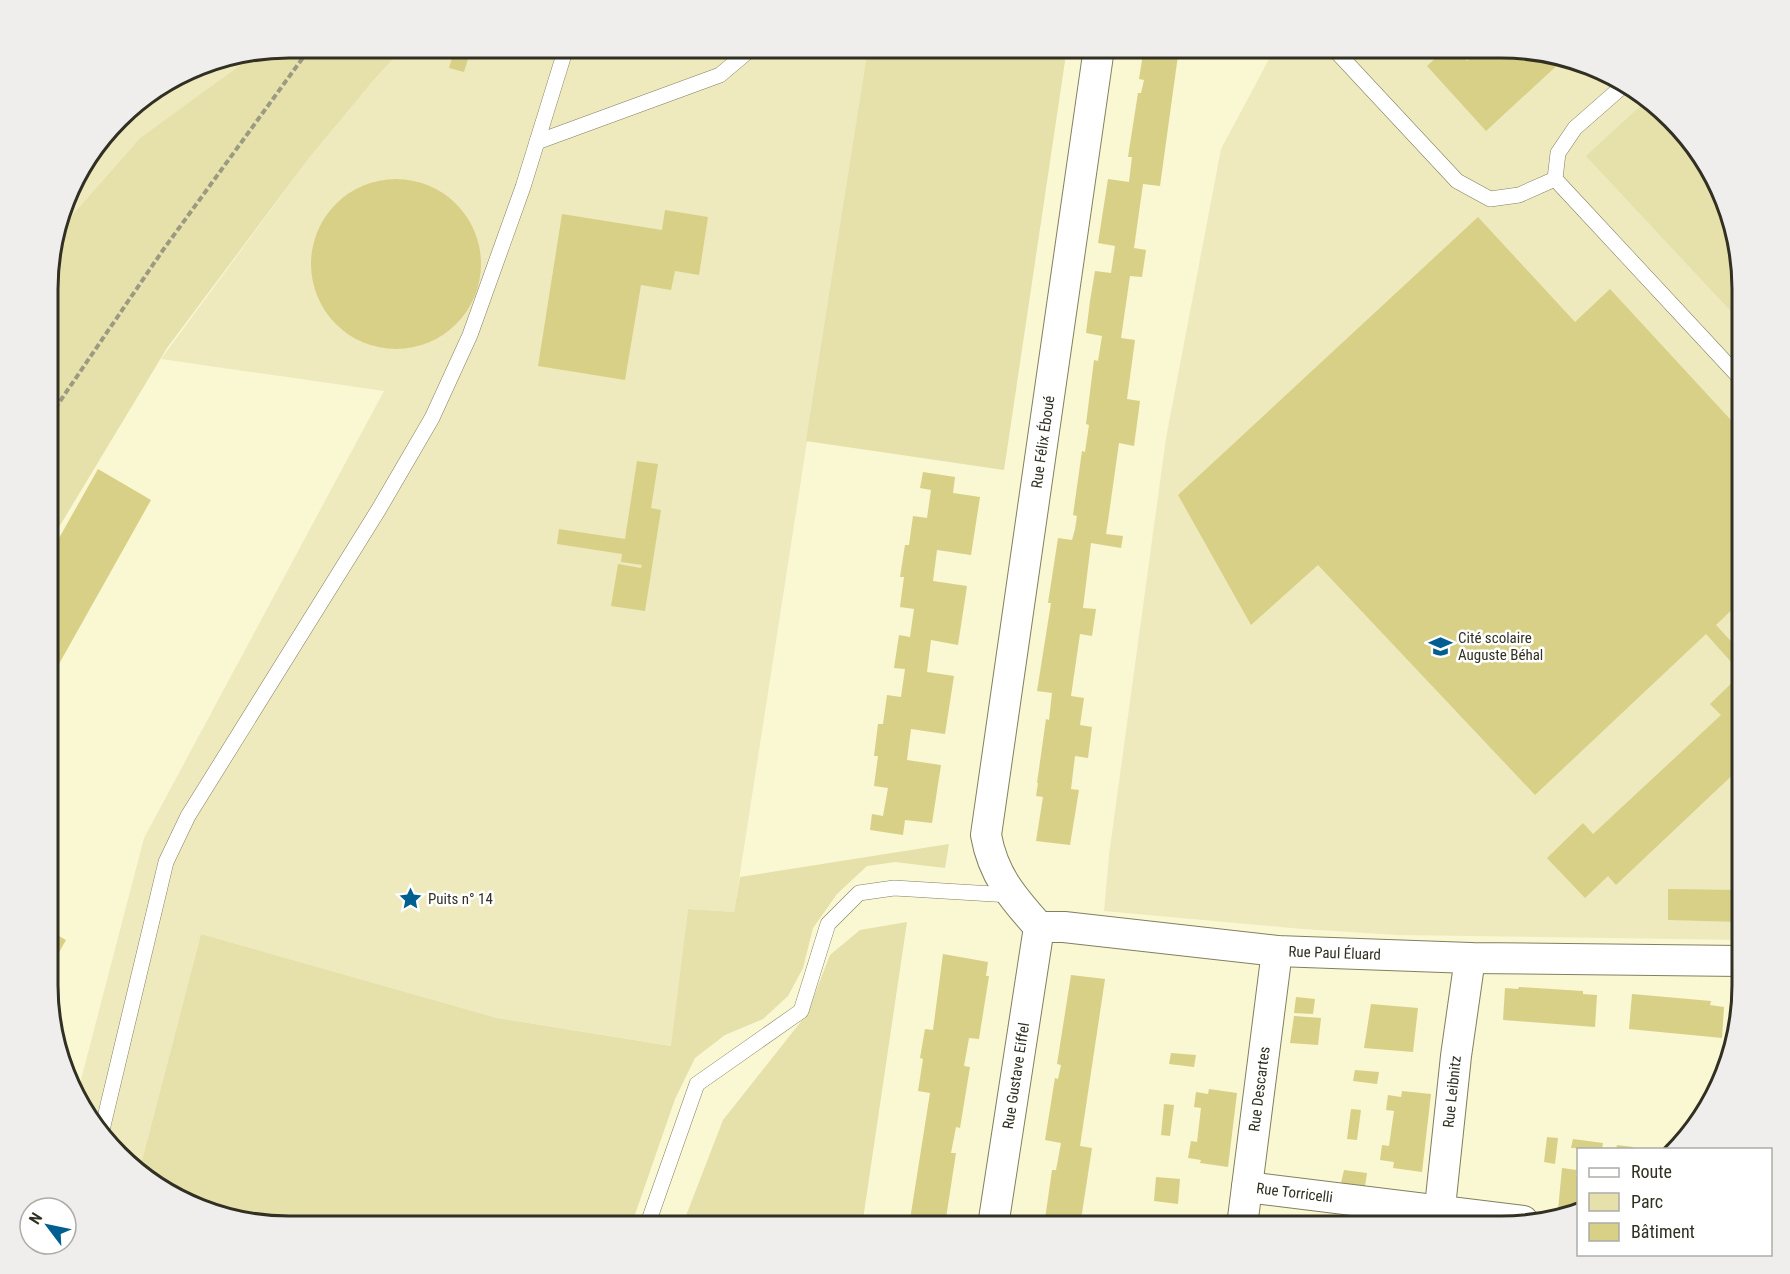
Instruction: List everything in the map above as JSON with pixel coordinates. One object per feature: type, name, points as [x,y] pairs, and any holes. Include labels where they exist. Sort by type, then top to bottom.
[{"type":"street","name":"Rue Félix Éboué","points":[[1010,895],[990,856],[986,835],[1098,58]]},
{"type":"street","points":[[1010,895],[1039,927]]},
{"type":"street","name":"Rue Paul Éluard","points":[[1039,927],[1064,927],[1277,951],[1470,958],[1732,961]]},
{"type":"street","name":"Rue Gustave Eiffel","points":[[995,1216],[1039,927]]},
{"type":"street","name":"Rue Descartes","points":[[1243,1216],[1277,951]]},
{"type":"street","name":"Rue Leibnitz","points":[[1439,1216],[1456,1056],[1470,958]]},
{"type":"street","name":"Rue Torricelli","points":[[1246,1187],[1427,1216]]},
{"type":"lane","points":[[104,1122],[166,862],[188,816],[379,509],[432,418],[470,335],[523,187],[563,58]]},
{"type":"lane","points":[[537,142],[720,75],[740,58]]},
{"type":"lane","points":[[1342,58],[1457,181],[1490,199],[1519,195],[1555,179]]},
{"type":"lane","points":[[1617,91],[1575,128],[1558,153],[1555,179],[1732,368]]},
{"type":"lane","points":[[651,1216],[697,1084],[801,1011],[828,924],[859,893],[894,888],[1010,895]]},
{"type":"path","points":[[58,404],[163,250],[303,58]]},
{"type":"shaded area","points":[[394,58],[866,58],[734,912],[688,909],[672,1046],[497,1018],[201,934],[142,1162],[106,1125],[80,1082],[144,838],[384,391],[161,359],[309,158]]},
{"type":"shaded area","name":"Cité scolaire Auguste Béhal","points":[[1270,58],[1500,58],[1530,60],[1560,66],[1602,82],[1629,97],[1653,116],[1693,161],[1714,201],[1724,230],[1730,260],[1732,290],[1732,940],[1398,935],[1104,911],[1109,855],[1166,438],[1221,149]]},
{"type":"shaded area","points":[[242,64],[140,138],[71,217],[82,188],[97,161],[137,116],[161,97],[188,82]]},
{"type":"green space","points":[[290,58],[394,58],[309,158],[167,348],[58,529],[58,290],[60,260],[66,230],[71,217],[140,138],[242,64]]},
{"type":"green space","points":[[866,58],[1064,58],[1004,470],[806,441]]},
{"type":"green space","points":[[1641,106],[1664,126],[1693,161],[1714,201],[1724,230],[1730,260],[1732,312],[1586,156]]},
{"type":"green space","points":[[949,844],[945,868],[895,862],[867,866],[837,894],[813,928],[803,968],[788,996],[763,1019],[725,1035],[695,1058],[675,1099],[634,1216],[290,1216],[260,1214],[230,1208],[201,1198],[161,1177],[142,1162],[201,934],[497,1018],[671,1046],[688,909],[734,912],[740,877]]},
{"type":"green space","points":[[907,922],[863,1216],[686,1216],[723,1120],[807,1014],[830,955],[860,930]]},
{"type":"building","points":[[452,58],[468,58],[464,72],[449,68]]},
{"type":"building","points":[[1142,58],[1178,58],[1160,186],[1143,184],[1134,248],[1146,250],[1142,277],[1130,276],[1121,338],[1135,340],[1127,399],[1140,401],[1134,446],[1119,443],[1106,534],[1123,536],[1121,548],[1091,543],[1083,608],[1096,609],[1092,636],[1080,634],[1071,696],[1084,698],[1080,725],[1092,727],[1088,758],[1075,756],[1071,789],[1079,790],[1070,845],[1036,841],[1043,797],[1036,796],[1037,783],[1052,693],[1037,691],[1051,603],[1048,603],[1058,538],[1072,540],[1075,529],[1077,516],[1073,515],[1082,451],[1085,452],[1089,425],[1086,424],[1094,360],[1098,361],[1102,336],[1086,333],[1095,271],[1111,273],[1115,246],[1098,243],[1108,179],[1129,182],[1132,157],[1128,157],[1138,93],[1141,93],[1144,80],[1139,79]]},
{"type":"building","points":[[1435,58],[1464,58],[1467,61],[1470,58],[1500,58],[1530,60],[1557,65],[1486,131],[1427,66]]},
{"type":"building","points":[[396,179],[428,186],[456,204],[474,232],[481,264],[474,296],[456,324],[428,342],[396,349],[364,342],[336,324],[318,296],[311,264],[318,232],[336,204],[364,186]]},
{"type":"building","points":[[665,210],[708,217],[699,275],[675,271],[671,290],[641,285],[625,380],[538,366],[562,214],[662,230]]},
{"type":"building","points":[[1478,217],[1575,322],[1610,289],[1732,421],[1732,610],[1716,625],[1732,642],[1732,663],[1706,634],[1535,795],[1318,565],[1251,625],[1178,495]]},
{"type":"building","points":[[637,461],[658,464],[651,508],[661,510],[645,611],[611,606],[618,564],[641,568],[642,565],[621,562],[622,554],[557,544],[559,529],[625,539]]},
{"type":"building","points":[[98,469],[151,500],[58,666],[58,540]]},
{"type":"building","points":[[923,472],[955,477],[953,493],[980,497],[971,555],[937,550],[933,581],[967,586],[958,645],[931,640],[927,672],[954,676],[945,734],[911,729],[907,760],[941,765],[932,823],[905,820],[903,835],[870,830],[872,814],[883,816],[888,788],[874,786],[878,756],[874,756],[878,724],[883,724],[887,695],[901,697],[905,669],[894,668],[899,635],[910,637],[914,609],[900,607],[904,577],[900,577],[905,545],[909,545],[913,516],[927,518],[931,490],[920,488]]},
{"type":"building","points":[[1732,683],[1732,775],[1616,885],[1608,876],[1585,898],[1547,858],[1583,823],[1593,834],[1721,715],[1710,704]]},
{"type":"building","points":[[1668,889],[1732,890],[1732,922],[1668,920]]},
{"type":"building","points":[[58,936],[66,940],[58,954]]},
{"type":"building","points":[[943,954],[988,962],[986,976],[989,976],[979,1039],[969,1038],[964,1066],[970,1067],[960,1128],[956,1127],[951,1153],[956,1153],[946,1216],[911,1216],[930,1093],[918,1091],[923,1059],[920,1058],[925,1029],[933,1030]]},
{"type":"building","points":[[1071,975],[1105,979],[1080,1146],[1092,1148],[1082,1216],[1045,1216],[1052,1170],[1056,1170],[1061,1143],[1045,1140],[1055,1078],[1058,1079],[1061,1065],[1057,1064]]},
{"type":"building","points":[[1519,987],[1583,991],[1583,994],[1597,995],[1595,1027],[1503,1020],[1505,988],[1518,989]]},
{"type":"building","points":[[1632,994],[1711,1001],[1710,1005],[1724,1007],[1722,1038],[1629,1029]]},
{"type":"building","points":[[1296,997],[1315,999],[1313,1014],[1294,1013]]},
{"type":"building","points":[[1371,1004],[1418,1008],[1413,1052],[1364,1048]]},
{"type":"building","points":[[1294,1016],[1321,1018],[1318,1045],[1290,1043]]},
{"type":"building","points":[[1171,1053],[1196,1055],[1194,1067],[1169,1064]]},
{"type":"building","points":[[1355,1070],[1379,1072],[1377,1084],[1353,1081]]},
{"type":"building","points":[[1209,1089],[1237,1093],[1228,1167],[1200,1163],[1201,1160],[1188,1158],[1191,1141],[1197,1142],[1201,1108],[1194,1107],[1196,1092],[1208,1094]]},
{"type":"building","points":[[1402,1091],[1431,1094],[1422,1172],[1393,1168],[1394,1162],[1380,1160],[1382,1145],[1389,1146],[1394,1111],[1386,1110],[1388,1095],[1401,1097]]},
{"type":"building","points":[[1164,1104],[1174,1105],[1170,1136],[1161,1135]]},
{"type":"building","points":[[1351,1109],[1361,1110],[1357,1140],[1347,1139]]},
{"type":"building","points":[[1547,1137],[1558,1138],[1555,1164],[1544,1162]]},
{"type":"building","points":[[1573,1139],[1603,1143],[1602,1148],[1571,1148]]},
{"type":"building","points":[[1617,1145],[1633,1147],[1633,1148],[1616,1148]]},
{"type":"building","points":[[1562,1168],[1577,1170],[1577,1202],[1558,1208]]},
{"type":"building","points":[[1344,1170],[1367,1173],[1365,1186],[1341,1183]]},
{"type":"building","points":[[1156,1177],[1180,1179],[1178,1204],[1154,1201]]},
{"type":"place","name":"Cité scolaire Auguste Béhal","points":[[1440,647]]},
{"type":"place","name":"Puits n° 14","points":[[410,899]]}]
